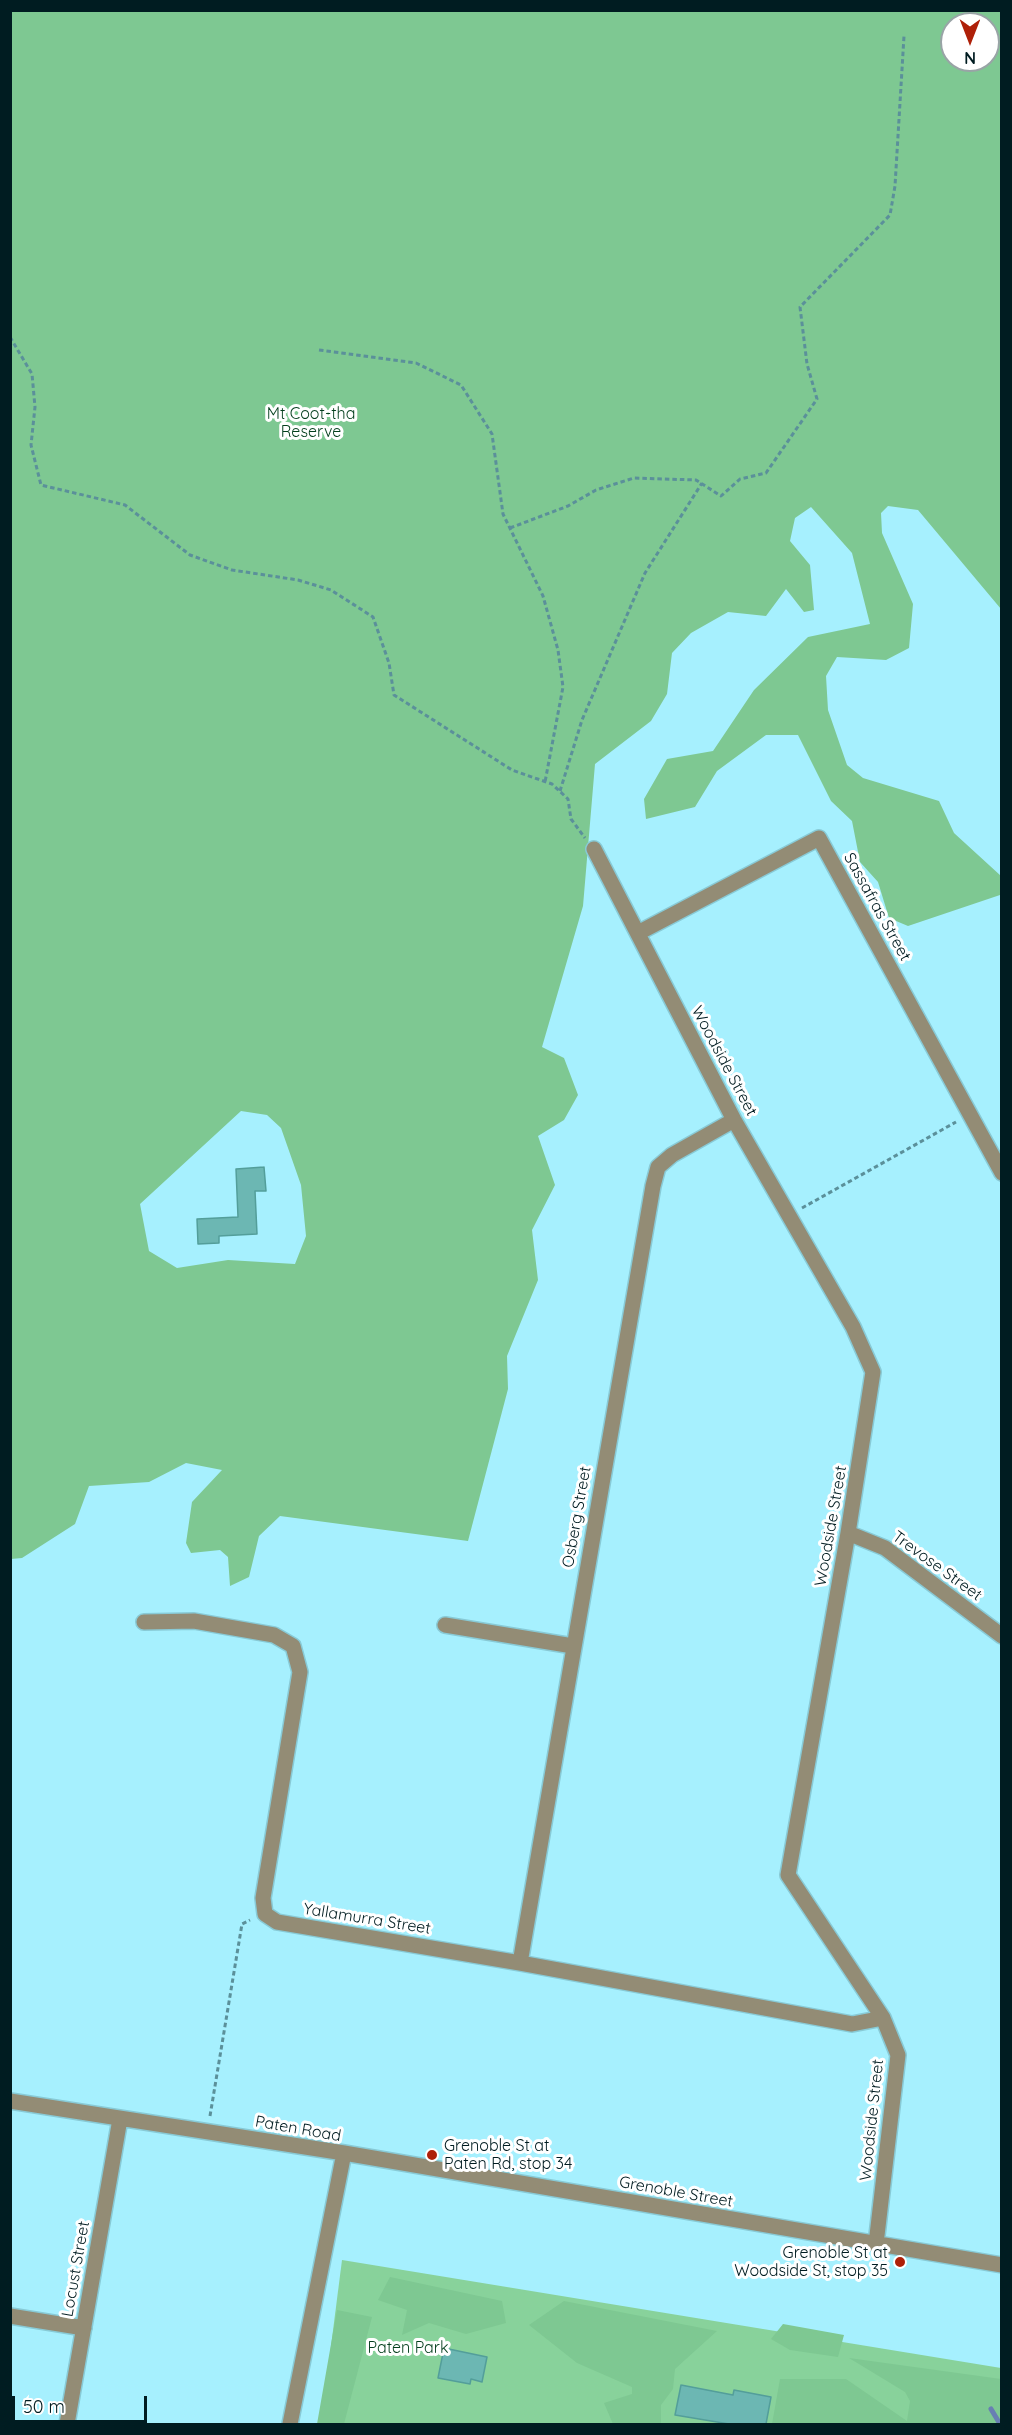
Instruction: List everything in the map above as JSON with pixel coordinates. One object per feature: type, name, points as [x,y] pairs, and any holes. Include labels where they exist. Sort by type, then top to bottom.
[{"type":"street","name":"Sassafras Street","points":[[638,933],[819,838],[1002,1173]]},
{"type":"street","name":"Woodside Street","points":[[594,849],[734,1120],[853,1327],[873,1372],[848,1533],[788,1875],[883,2018],[898,2055],[876,2244]]},
{"type":"street","name":"Osberg Street","points":[[520,1963],[573,1646],[658,1167],[672,1155],[734,1120]]},
{"type":"street","name":"Trevose Street","points":[[848,1533],[885,1548],[1002,1636]]},
{"type":"street","points":[[144,1622],[194,1621],[274,1635],[293,1646],[300,1672],[263,1898],[265,1914]]},
{"type":"street","points":[[445,1625],[573,1646]]},
{"type":"street","name":"Yallamurra Street","points":[[265,1914],[277,1922],[520,1963],[852,2024],[883,2018]]},
{"type":"street","name":"Paten Road","points":[[10,2102],[344,2153],[290,2424]]},
{"type":"street","name":"Locust Street","points":[[67,2424],[120,2119]]},
{"type":"street","name":"Grenoble Street","points":[[344,2153],[1002,2265]]},
{"type":"street","points":[[10,2316],[84,2328]]},
{"type":"path","points":[[510,528],[568,506],[596,490],[634,478],[696,480],[721,496],[740,479],[766,473],[817,399],[807,364],[800,307],[890,215],[895,186],[904,36]]},
{"type":"path","points":[[10,337],[32,374],[35,407],[31,445],[41,485],[125,505],[190,555],[232,570],[298,580],[331,590],[373,617],[389,663],[394,694],[512,770],[545,782],[568,799],[571,819],[594,849]]},
{"type":"path","points":[[319,350],[416,363],[461,385],[492,434],[503,514],[543,596],[558,650],[562,678],[556,732],[545,782]]},
{"type":"path","points":[[560,791],[582,720],[645,573],[702,483]]},
{"type":"path","points":[[790,1215],[969,1114]]},
{"type":"path","points":[[207,2132],[242,1924],[265,1914]]},
{"type":"green space","name":"Mt Coot-tha Reserve","points":[[10,11],[1001,11],[1001,609],[918,510],[888,506],[881,513],[882,533],[913,604],[909,648],[886,660],[837,657],[826,676],[828,710],[847,765],[863,778],[939,801],[954,833],[1001,876],[1000,895],[908,926],[889,918],[878,882],[860,862],[852,821],[831,801],[798,735],[766,735],[717,771],[695,807],[646,819],[644,799],[667,759],[713,751],[754,690],[808,637],[870,624],[852,553],[811,507],[795,518],[790,541],[810,565],[814,610],[804,612],[786,589],[766,616],[728,612],[691,633],[672,653],[667,694],[651,721],[595,764],[583,906],[542,1047],[564,1058],[578,1095],[564,1120],[538,1136],[555,1185],[532,1230],[538,1280],[507,1356],[508,1389],[468,1541],[280,1516],[259,1536],[249,1577],[230,1586],[228,1557],[220,1550],[191,1553],[186,1543],[192,1502],[222,1470],[186,1463],[149,1482],[89,1486],[75,1524],[22,1558],[11,1559]],"holes":[[[241,1111],[267,1115],[281,1128],[301,1185],[306,1236],[295,1264],[228,1260],[177,1268],[149,1251],[140,1204]]]},
{"type":"green space","name":"Paten Park","points":[[342,2260],[1001,2368],[1001,2424],[321,2424]]},
{"type":"green space","points":[[390,2277],[502,2301],[506,2323],[466,2334],[429,2323],[402,2335],[407,2310],[378,2300]]},
{"type":"green space","points":[[564,2301],[717,2331],[675,2369],[673,2389],[661,2405],[661,2424],[613,2424],[604,2403],[632,2394],[632,2387],[577,2363],[529,2325]]},
{"type":"green space","points":[[337,2310],[372,2317],[344,2424],[317,2424]]},
{"type":"green space","points":[[783,2324],[844,2335],[838,2357],[790,2350],[771,2339]]},
{"type":"green space","points":[[849,2358],[1001,2379],[1001,2424],[772,2424],[780,2379],[846,2379],[907,2421],[910,2401],[905,2392]]},
{"type":"building","points":[[264,1167],[266,1191],[255,1191],[257,1234],[219,1236],[219,1243],[198,1244],[197,1219],[238,1217],[236,1169]]},
{"type":"building","points":[[444,2348],[487,2357],[482,2382],[471,2379],[470,2384],[438,2378]]},
{"type":"building","points":[[681,2385],[733,2395],[734,2390],[771,2397],[766,2424],[729,2424],[675,2415]]},
{"type":"waterway","points":[[991,2409],[1000,2424]]},
{"type":"place","name":"Grenoble St at Paten Rd, stop 34","points":[[432,2155]]},
{"type":"place","name":"Grenoble St at Woodside St, stop 35","points":[[900,2262]]}]
